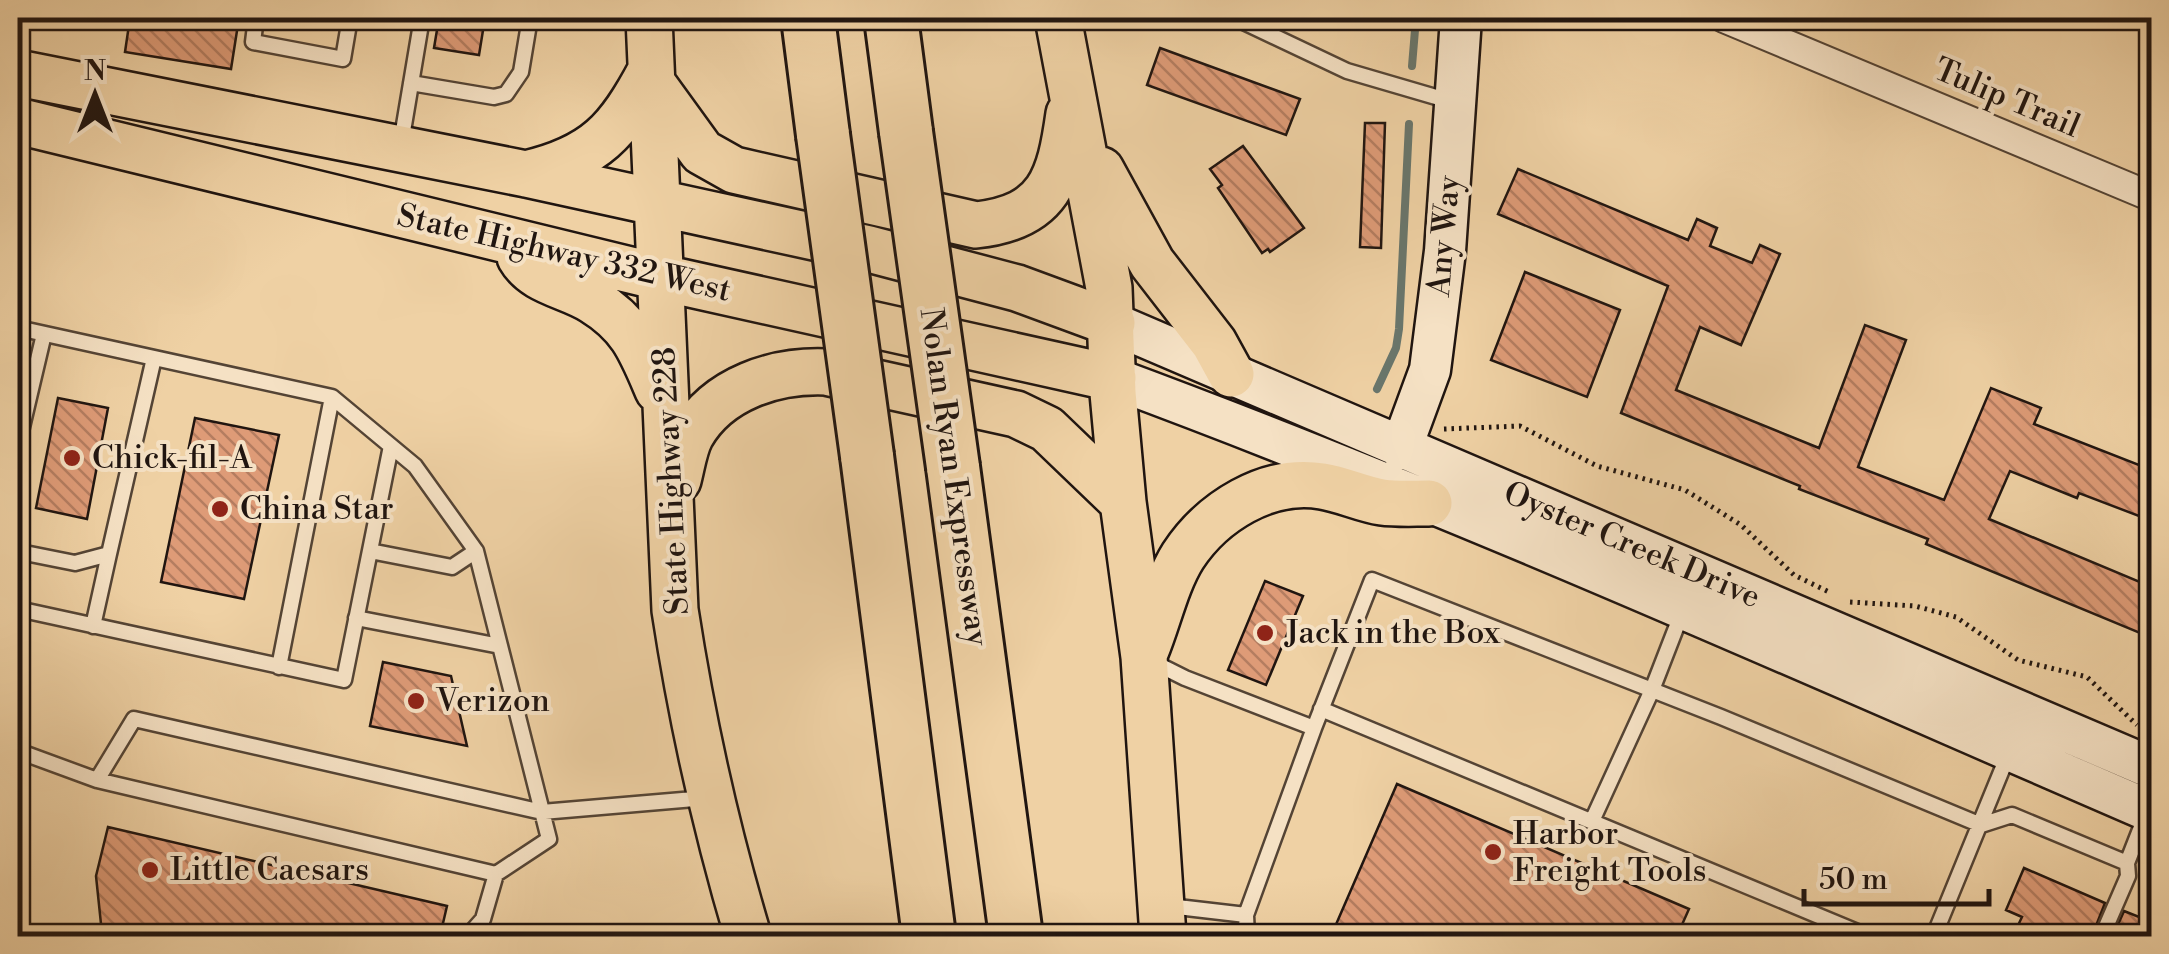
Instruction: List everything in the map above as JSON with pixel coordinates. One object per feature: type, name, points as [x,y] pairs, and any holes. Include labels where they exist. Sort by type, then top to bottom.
[{"type":"highway","points":[[808,18],[929,936]]},
{"type":"highway","name":"Nolan Ryan Expressway","points":[[892,18],[1016,936]]},
{"type":"main road","name":"State Highway 228","points":[[649,18],[675,610],[689,703],[710,798],[748,936]]},
{"type":"main road","points":[[1058,18],[1110,288],[1123,502],[1144,657],[1162,921]]},
{"type":"main road","name":"Any Way","points":[[1407,435],[1430,370],[1445,251],[1461,18]]},
{"type":"main road","name":"State Highway 332 West","points":[[18,73],[658,201],[869,249],[999,283],[1112,323]]},
{"type":"main road","points":[[526,174],[576,157],[612,133],[652,77],[702,152],[734,170],[976,226],[1013,217],[1029,208],[1053,182],[1062,162],[1073,87]]},
{"type":"main road","name":"State Highway 332 West","points":[[18,121],[663,278],[1113,378]]},
{"type":"main road","points":[[1082,134],[1152,263],[1214,343],[1231,374]]},
{"type":"main road","points":[[511,242],[529,272],[592,300],[619,320],[637,340],[667,412]]},
{"type":"main road","name":"Oyster Creek Drive","points":[[1112,323],[1231,374],[1407,435],[1690,591]]},
{"type":"main road","points":[[671,511],[686,448],[710,411],[745,386],[799,371],[826,372],[1016,414],[1047,429],[1123,502]]},
{"type":"main road","name":"Oyster Creek Drive","points":[[1113,378],[1215,415],[1429,503],[1690,591],[2017,732],[2150,811]]},
{"type":"main road","points":[[1144,657],[1182,558],[1204,529],[1234,506],[1266,490],[1302,485],[1322,486],[1380,502],[1429,503]]},
{"type":"main road","name":"Oyster Creek Drive","points":[[2017,732],[2152,768]]},
{"type":"street","name":"Tulip Trail","points":[[1724,18],[2152,197]]},
{"type":"lane","points":[[256,18],[253,42],[343,59],[350,18]]},
{"type":"lane","points":[[400,148],[422,18]]},
{"type":"lane","points":[[411,84],[494,97],[506,94],[521,72],[530,18]]},
{"type":"lane","points":[[1235,18],[1347,71],[1455,102]]},
{"type":"lane","points":[[18,328],[332,397],[416,466],[476,550],[549,839],[496,874],[482,919],[468,936]]},
{"type":"lane","points":[[18,444],[44,334]]},
{"type":"lane","points":[[93,626],[154,358]]},
{"type":"lane","points":[[279,667],[332,397]]},
{"type":"lane","points":[[18,609],[344,680],[391,446]]},
{"type":"lane","points":[[18,546],[25,553],[75,563],[110,554]]},
{"type":"lane","points":[[370,550],[452,567],[476,550]]},
{"type":"lane","points":[[1247,936],[1246,915],[1372,580],[1981,826],[2012,815],[2127,863]]},
{"type":"lane","points":[[1592,821],[1652,690],[1690,591]]},
{"type":"lane","points":[[356,618],[500,646]]},
{"type":"lane","points":[[1144,657],[1186,678],[1314,728]]},
{"type":"lane","points":[[1321,709],[1867,936]]},
{"type":"lane","points":[[97,780],[134,718],[542,812],[710,798]]},
{"type":"lane","points":[[1934,936],[2017,732]]},
{"type":"lane","points":[[18,751],[97,780],[496,874]]},
{"type":"lane","points":[[2102,936],[2150,811]]},
{"type":"lane","points":[[1162,921],[1246,915]]},
{"type":"path","points":[[1407,435],[1444,429],[1520,426],[1597,466],[1685,490],[1741,525],[1794,576],[1851,603],[1915,606],[1956,616],[2018,660],[2087,677],[2141,729]]},
{"type":"building","points":[[130,18],[239,18],[231,69],[125,52]]},
{"type":"building","points":[[439,18],[485,18],[479,55],[434,48]]},
{"type":"building","points":[[1160,48],[1300,99],[1286,135],[1147,85]]},
{"type":"building","points":[[1365,123],[1385,123],[1381,248],[1360,247]]},
{"type":"building","points":[[1243,146],[1304,228],[1270,252],[1268,249],[1262,253],[1218,188],[1222,185],[1210,169]]},
{"type":"building","points":[[1518,169],[1688,240],[1697,219],[1717,228],[1710,246],[1752,263],[1760,245],[1780,254],[1741,345],[1700,327],[1676,390],[1819,448],[1865,325],[1906,340],[1858,467],[1944,500],[1991,388],[2041,408],[2034,424],[2152,470],[2152,521],[2079,493],[2077,498],[2010,471],[1989,519],[2152,587],[2152,638],[1926,544],[1928,539],[1621,413],[1668,286],[1498,214]]},
{"type":"building","points":[[1525,272],[1620,310],[1587,397],[1491,360]]},
{"type":"building","name":"Chick-fil-A","points":[[58,398],[108,408],[87,519],[36,508]]},
{"type":"building","name":"China Star","points":[[195,418],[279,435],[244,599],[161,582]]},
{"type":"building","name":"Jack in the Box","points":[[1265,581],[1303,596],[1266,685],[1228,670]]},
{"type":"building","name":"Verizon","points":[[383,662],[451,676],[467,746],[370,726]]},
{"type":"building","points":[[1397,784],[1689,909],[1677,936],[1331,936]]},
{"type":"building","points":[[108,827],[447,906],[440,936],[157,936],[101,924],[96,876]]},
{"type":"building","points":[[2024,868],[2105,903],[2092,936],[2013,936],[2022,917],[2006,910]]},
{"type":"building","points":[[2124,911],[2152,922],[2152,936],[2113,936]]},
{"type":"waterway","points":[[1412,66],[1416,18]]},
{"type":"waterway","points":[[1377,389],[1396,348],[1399,329],[1409,124]]},
{"type":"place","name":"Chick-fil-A","points":[[72,458]]},
{"type":"place","name":"China Star","points":[[220,509]]},
{"type":"place","name":"Jack in the Box","points":[[1265,633]]},
{"type":"place","name":"Verizon","points":[[416,701]]},
{"type":"place","name":"Harbor Freight Tools","points":[[1493,852]]},
{"type":"place","name":"Little Caesars","points":[[150,870]]}]
